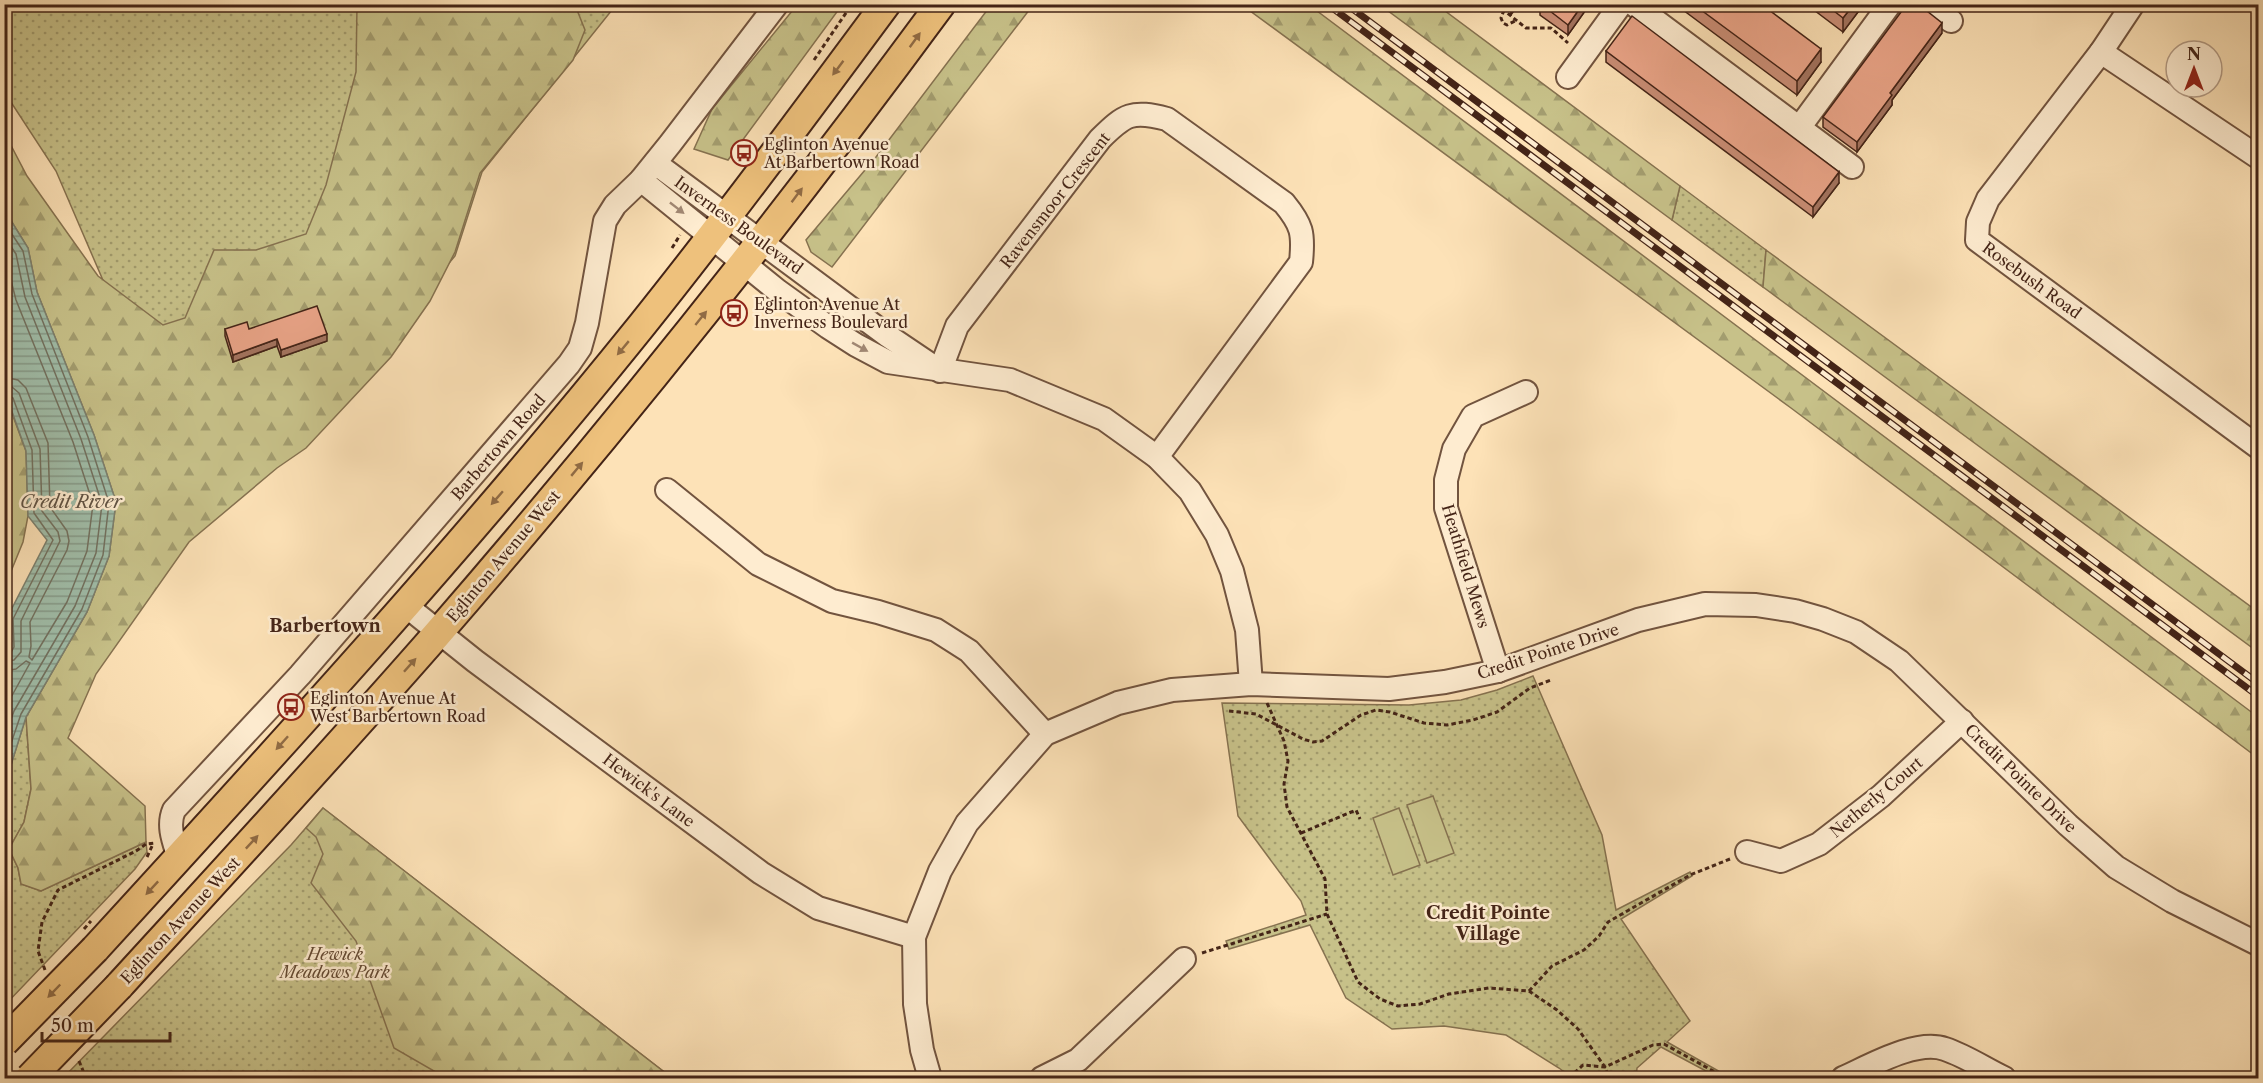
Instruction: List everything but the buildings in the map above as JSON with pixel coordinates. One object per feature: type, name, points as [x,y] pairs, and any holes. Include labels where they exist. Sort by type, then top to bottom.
[{"type":"main road","points":[[4,1042],[95,949],[179,858],[405,605],[563,421],[720,227],[886,4]]},
{"type":"main road","name":"Eglinton Avenue West","points":[[30,1078],[119,986],[275,816],[439,632],[638,395],[753,252],[941,4]]},
{"type":"street","name":"Barbertown Road","points":[[179,858],[170,818],[174,810],[300,675],[569,364],[580,348],[587,323],[605,220],[655,163],[777,4]]},
{"type":"street","points":[[1568,77],[1621,4]]},
{"type":"street","points":[[1634,4],[1852,167]]},
{"type":"street","points":[[1799,128],[1890,4]]},
{"type":"street","points":[[1927,4],[1951,21]]},
{"type":"street","name":"Rosebush Road","points":[[2133,4],[2101,52],[1988,199],[1978,222],[1977,240],[2259,447]]},
{"type":"street","points":[[2101,52],[2259,157]]},
{"type":"street","name":"Ravensmoor Crescent","points":[[940,371],[957,326],[1100,139],[1121,118],[1147,114],[1167,119],[1284,203],[1299,221],[1304,239],[1301,262],[1157,457]]},
{"type":"street","name":"Inverness Boulevard","points":[[655,163],[720,227]]},
{"type":"street","name":"Inverness Boulevard","points":[[641,180],[720,227],[753,252],[940,371]]},
{"type":"street","name":"Inverness Boulevard","points":[[753,252],[828,327],[855,345],[888,362],[1010,380],[1104,419],[1157,457],[1190,491],[1217,535],[1232,571],[1247,630],[1258,691]]},
{"type":"street","name":"Heathfield Mews","points":[[1498,671],[1446,508],[1446,480],[1454,449],[1473,416],[1526,392]]},
{"type":"street","points":[[666,490],[758,564],[832,601],[936,630],[969,651],[1045,735]]},
{"type":"street","name":"Credit Pointe Drive","points":[[930,1078],[922,1050],[915,1004],[914,937],[940,871],[967,823],[1045,735],[1118,703],[1172,690],[1389,689],[1445,682],[1498,671],[1638,620],[1705,604],[1756,605],[1804,613],[1856,632],[1899,661],[2068,825],[2116,867],[2172,901],[2259,944]]},
{"type":"street","name":"Hewick's Lane","points":[[405,605],[761,873],[818,908],[914,937]]},
{"type":"street","name":"Netherly Court","points":[[1747,852],[1780,861],[1819,844],[1881,796],[1962,721]]},
{"type":"street","points":[[1042,1078],[1078,1060],[1184,959]]},
{"type":"street","points":[[1844,1078],[1900,1053],[1923,1048],[1944,1048],[2004,1078]]},
{"type":"path","points":[[1496,4],[1526,28],[1551,28],[1584,55]]},
{"type":"path","points":[[1510,15],[1518,4]]},
{"type":"path","points":[[1504,10],[1500,18],[1503,23],[1507,25],[1517,20]]},
{"type":"path","points":[[1228,711],[1256,714],[1313,742],[1322,741],[1361,716],[1376,710],[1424,723],[1447,724],[1473,720],[1497,712],[1530,688],[1551,680]]},
{"type":"path","points":[[1258,691],[1284,741],[1288,761],[1284,784],[1287,807],[1324,879],[1327,914],[1358,982],[1380,999],[1398,1006],[1420,1004],[1449,994],[1489,988],[1529,991],[1557,1010],[1578,1029],[1605,1067],[1609,1078]]},
{"type":"path","points":[[1300,833],[1358,809],[1360,819]]},
{"type":"path","points":[[1529,991],[1552,966],[1584,950],[1599,936],[1608,922],[1690,875],[1747,852]]},
{"type":"path","points":[[1184,959],[1327,914]]},
{"type":"path","points":[[1569,1078],[1583,1065],[1605,1067],[1653,1044],[1665,1044],[1726,1078]]},
{"type":"green space","points":[[4,5],[616,5],[482,172],[455,256],[363,367],[157,406],[56,171],[5,93]]},
{"type":"green space","points":[[357,5],[575,5],[585,30],[573,60],[480,173],[455,252],[430,301],[391,357],[306,448],[277,468],[189,542],[96,674],[68,738],[145,806],[146,842],[41,891],[21,884],[18,868],[9,849],[24,822],[31,789],[26,717],[87,612],[109,556],[116,502],[94,435],[37,292],[28,248],[5,211],[4,132],[27,176],[98,276],[163,325],[185,318],[214,250],[256,250],[306,234],[326,185],[356,72]]},
{"type":"green space","points":[[797,5],[842,5],[728,160],[694,149],[712,109]]},
{"type":"green space","points":[[991,5],[1033,5],[832,267],[811,252],[806,240],[876,157]]},
{"type":"green space","points":[[1242,5],[1309,5],[2258,717],[2258,758],[1791,408]]},
{"type":"green space","points":[[1380,5],[1437,5],[1680,186],[1672,220]]},
{"type":"green space","points":[[1680,186],[1766,250],[1763,287],[1672,220]]},
{"type":"green space","points":[[1766,250],[2258,612],[2258,652],[1763,287]]},
{"type":"green space","points":[[4,392],[26,451],[28,516],[23,542],[5,586]]},
{"type":"green space","points":[[1533,676],[1602,835],[1616,910],[1690,872],[1692,876],[1621,919],[1690,1021],[1667,1042],[1731,1078],[1719,1078],[1661,1047],[1637,1068],[1636,1078],[1572,1078],[1506,1035],[1444,1026],[1392,1029],[1346,998],[1310,925],[1229,949],[1226,941],[1306,915],[1301,901],[1238,816],[1222,703],[1409,705],[1461,700],[1497,690]]},
{"type":"green space","points":[[26,717],[31,789],[24,822],[9,849],[18,868],[21,884],[41,891],[146,842],[147,852],[135,869],[5,1005],[5,784]]},
{"type":"green space","points":[[1433,796],[1454,853],[1427,863],[1407,805]]},
{"type":"green space","name":"Hewick Meadows Park","points":[[323,808],[672,1078],[63,1078],[291,845]]},
{"type":"green space","points":[[323,808],[672,1078],[446,1078],[394,1048],[356,941],[311,883],[323,854],[316,837],[306,828]]},
{"type":"green space","points":[[1399,808],[1420,865],[1393,875],[1373,818]]},
{"type":"water","name":"Credit River","points":[[5,211],[28,248],[37,292],[94,435],[116,502],[109,556],[87,612],[26,717],[5,784],[4,653],[8,646],[7,618],[47,540],[28,516],[26,451],[5,392]]},
{"type":"railway","points":[[1327,4],[2258,696]]},
{"type":"railway","points":[[1346,4],[2258,683]]},
{"type":"place","name":"Eglinton Avenue At Barbertown Road","points":[[744,153]]},
{"type":"place","name":"Eglinton Avenue At Inverness Boulevard","points":[[734,313]]},
{"type":"place","name":"Eglinton Avenue At West Barbertown Road","points":[[291,707]]},
{"type":"district","name":"Barbertown","points":[[325,626]]},
{"type":"district","name":"Credit Pointe Village","points":[[1488,923]]}]
